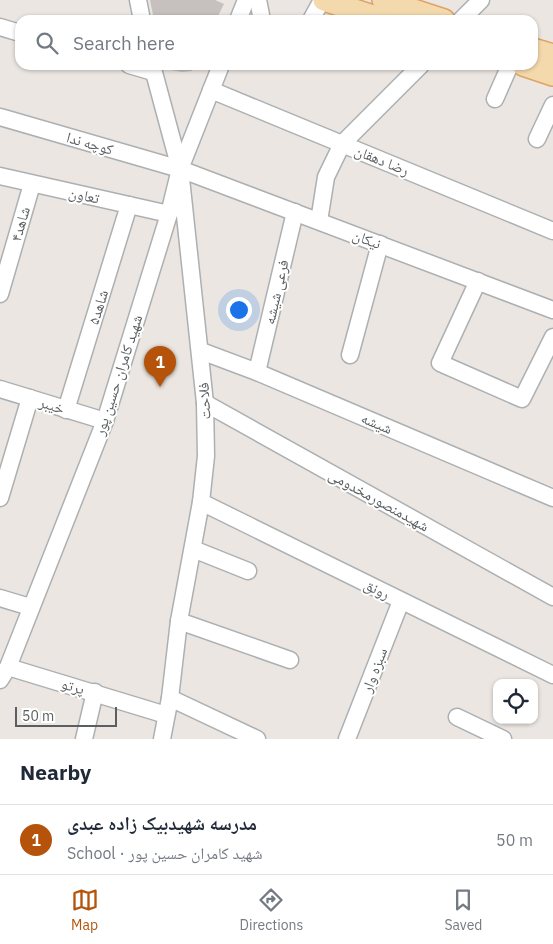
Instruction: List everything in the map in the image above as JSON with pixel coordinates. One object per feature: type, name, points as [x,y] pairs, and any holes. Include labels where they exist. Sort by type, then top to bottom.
[{"type":"main road","points":[[323,0],[370,15]]},
{"type":"main road","points":[[383,0],[410,4],[433,15]]},
{"type":"main road","points":[[538,50],[553,55]]},
{"type":"main road","points":[[538,70],[553,75]]},
{"type":"street","points":[[138,0],[141,15]]},
{"type":"street","points":[[240,15],[246,0]]},
{"type":"street","points":[[258,0],[261,15]]},
{"type":"street","points":[[314,15],[323,0]]},
{"type":"street","points":[[466,15],[481,0]]},
{"type":"street","points":[[0,27],[15,32]]},
{"type":"street","name":"فلاحت","points":[[152,70],[180,168],[206,403],[206,456],[201,502],[179,621],[170,698],[162,739]]},
{"type":"street","name":"شهید کامران حسین پور","points":[[4,673],[105,422],[169,214],[180,168],[218,70]]},
{"type":"street","points":[[319,221],[326,177],[342,144],[416,70]]},
{"type":"street","points":[[495,99],[508,70]]},
{"type":"street","name":"رضا دهقان","points":[[211,90],[553,231]]},
{"type":"street","points":[[537,139],[553,105]]},
{"type":"street","name":"کوچه ندا","points":[[0,117],[180,168]]},
{"type":"street","name":"نیکان","points":[[180,168],[553,310]]},
{"type":"street","name":"تعاون","points":[[0,176],[169,214]]},
{"type":"street","name":"شاهد۴","points":[[0,294],[32,184]]},
{"type":"street","name":"شاهد۵","points":[[66,410],[129,205]]},
{"type":"street","name":"فرعی شیشه","points":[[257,372],[295,212]]},
{"type":"street","points":[[350,354],[380,244]]},
{"type":"street","points":[[478,281],[440,363],[522,399],[553,337]]},
{"type":"street","name":"شیشه","points":[[201,351],[257,372],[553,498]]},
{"type":"street","name":"خیبر","points":[[0,389],[105,422]]},
{"type":"street","points":[[0,498],[30,398]]},
{"type":"street","name":"شهیدمنصورمخدومی","points":[[206,403],[553,597]]},
{"type":"street","name":"رونق","points":[[201,502],[553,675]]},
{"type":"street","points":[[193,549],[248,571]]},
{"type":"street","points":[[0,598],[30,607]]},
{"type":"street","name":"سبزه وار","points":[[347,739],[401,601]]},
{"type":"street","points":[[179,621],[290,660]]},
{"type":"street","name":"پرتو","points":[[4,673],[94,692],[166,715]]},
{"type":"street","points":[[84,739],[94,692]]},
{"type":"street","points":[[170,698],[257,739]]},
{"type":"street","points":[[457,717],[503,739]]},
{"type":"building","points":[[150,0],[215,0],[224,4],[218,15],[153,15]]},
{"type":"building","points":[[171,70],[192,70],[182,72]]},
{"type":"place","name":"مدرسه شهیدبیک زاده عبدی","points":[[160,387]]}]
